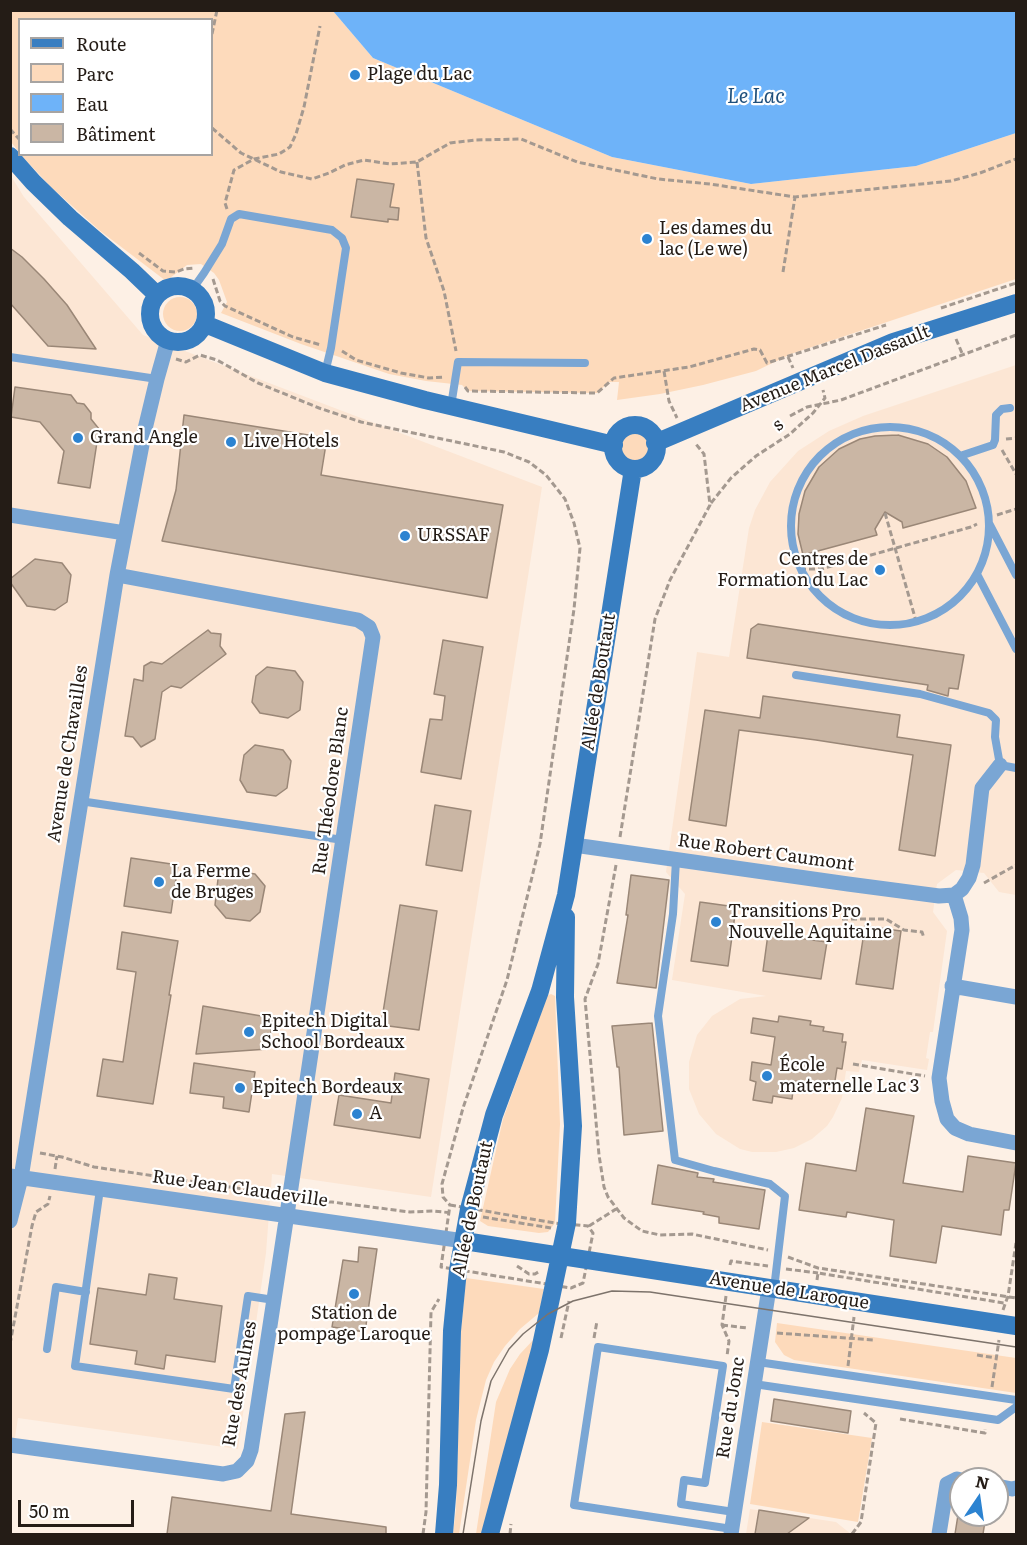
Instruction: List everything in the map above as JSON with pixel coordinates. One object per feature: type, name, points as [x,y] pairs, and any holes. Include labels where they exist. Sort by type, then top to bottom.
[{"type":"main road","points":[[10,156],[70,218],[132,271],[157,296]]},
{"type":"main road","points":[[180,286],[192,290],[202,298],[206,311],[205,324],[190,340],[179,342],[168,340],[157,333],[151,321],[151,308],[157,296],[168,288],[180,286]]},
{"type":"main road","name":"Avenue Marcel Dassault","points":[[655,442],[893,342],[1017,303]]},
{"type":"main road","points":[[205,324],[325,373],[450,406],[614,445]]},
{"type":"main road","points":[[633,425],[648,429],[655,442],[653,460],[644,467],[633,469],[616,460],[615,439],[622,430],[633,425]]},
{"type":"main road","name":"Allée de Boutaut","points":[[444,1534],[448,1485],[452,1331],[458,1270],[470,1202],[494,1115],[540,991],[566,895],[633,469]]},
{"type":"main road","name":"Allée de Boutaut","points":[[490,1534],[540,1350],[566,1231],[573,1126],[565,997],[566,895]]},
{"type":"main road","name":"Avenue de Laroque","points":[[464,1241],[1009,1325]]},
{"type":"street","name":"Avenue de Chavailles","points":[[16,1177],[25,1151],[117,575],[157,379],[168,340]]},
{"type":"street","points":[[10,515],[125,533]]},
{"type":"street","name":"Rue Théodore Blanc","points":[[117,575],[358,620],[369,627],[373,637],[288,1209]]},
{"type":"street","points":[[1000,765],[982,788],[973,865],[969,878],[958,892],[962,930],[939,1078],[947,1119],[955,1128],[969,1134],[1017,1143]]},
{"type":"street","name":"Rue Robert Caumont","points":[[574,845],[939,896],[958,892]]},
{"type":"street","points":[[952,986],[1017,997]]},
{"type":"street","points":[[10,1221],[16,1177]]},
{"type":"street","name":"Rue Jean Claudeville","points":[[16,1177],[100,1189],[288,1209],[464,1241]]},
{"type":"street","name":"Rue des Aulnes","points":[[10,1444],[223,1474],[237,1471],[247,1461],[251,1450],[288,1209]]},
{"type":"street","name":"Rue du Jonc","points":[[731,1532],[754,1384],[772,1288]]},
{"type":"street","points":[[939,1534],[949,1483]]},
{"type":"lane","points":[[192,290],[222,244],[231,219],[239,214],[332,230],[342,238],[345,248],[331,348],[325,373]]},
{"type":"lane","points":[[10,357],[157,379]]},
{"type":"lane","points":[[450,406],[458,362],[585,363]]},
{"type":"lane","points":[[960,456],[993,445],[996,415],[1002,409],[1010,408]]},
{"type":"lane","points":[[989,520],[986,552],[977,574],[966,590],[937,613],[916,621],[892,625],[859,620],[841,612],[816,593],[800,569],[791,536],[791,513],[796,493],[804,475],[815,460],[838,441],[868,429],[908,428],[937,439],[960,456],[979,483],[989,520],[1017,575]]},
{"type":"lane","points":[[977,574],[1017,649]]},
{"type":"lane","points":[[796,675],[920,694],[989,713],[996,720],[995,737],[1000,765],[1017,768]]},
{"type":"lane","points":[[80,801],[343,840]]},
{"type":"lane","points":[[676,860],[673,914],[658,1016],[675,1160],[770,1184],[786,1196],[772,1288]]},
{"type":"lane","points":[[100,1189],[75,1366],[234,1389],[248,1296],[274,1300]]},
{"type":"lane","points":[[47,1349],[56,1287],[86,1292]]},
{"type":"lane","points":[[731,1532],[574,1505],[598,1347],[723,1366],[705,1483],[684,1480],[681,1504],[734,1512]]},
{"type":"lane","points":[[758,1362],[1017,1401]]},
{"type":"lane","points":[[754,1384],[998,1420],[1017,1407]]},
{"type":"path","points":[[213,29],[217,10]]},
{"type":"path","points":[[231,219],[225,203],[234,170],[254,159],[279,154],[290,147],[304,107],[320,26]]},
{"type":"path","points":[[213,129],[241,153],[281,172],[312,179],[345,165],[364,160],[390,164],[417,162],[450,143],[476,140],[521,140],[577,162],[658,180],[710,184],[795,197],[951,181],[1017,159]]},
{"type":"path","points":[[417,162],[426,238],[444,291],[458,362]]},
{"type":"path","points":[[783,272],[795,197]]},
{"type":"path","points":[[933,310],[1017,283]]},
{"type":"path","points":[[891,324],[767,363],[760,350],[754,349],[689,367],[664,371],[669,401],[685,430],[704,454],[710,505],[670,580],[655,619],[598,964],[588,986],[585,1011],[601,1173],[608,1197],[616,1209],[642,1231],[651,1234],[692,1234],[744,1244],[818,1268],[1017,1298]]},
{"type":"path","points":[[790,416],[807,406],[841,400],[1017,335]]},
{"type":"path","name":"s","points":[[710,505],[731,478],[756,456],[790,434],[818,408],[825,398],[807,351]]},
{"type":"path","points":[[175,359],[186,362],[200,355],[217,360],[258,383],[361,422],[504,452],[529,462],[546,475],[565,499],[574,524],[580,548],[574,609],[540,844],[507,980],[463,1108],[442,1184],[443,1197],[450,1205]]},
{"type":"path","points":[[994,442],[1004,452],[1017,474]]},
{"type":"path","points":[[800,569],[821,569],[895,549],[971,527],[1017,509]]},
{"type":"path","points":[[885,513],[916,621]]},
{"type":"path","points":[[958,892],[976,889],[988,879],[1017,865]]},
{"type":"path","points":[[842,919],[886,918],[904,930],[922,932],[924,938]]},
{"type":"path","points":[[853,1064],[939,1078]]},
{"type":"path","points":[[25,1151],[57,1156],[94,1167],[243,1189],[288,1209],[332,1202],[410,1212],[449,1212]]},
{"type":"path","points":[[10,1344],[32,1226],[36,1212],[48,1204],[57,1156]]},
{"type":"path","points":[[494,1219],[576,1232],[616,1209]]},
{"type":"path","points":[[990,1397],[996,1358],[1009,1325],[1004,1304],[1008,1296],[1017,1244]]},
{"type":"path","points":[[597,1320],[593,1339],[598,1347]]},
{"type":"path","points":[[723,1366],[729,1341],[722,1325],[790,1335],[874,1340]]},
{"type":"path","points":[[977,1355],[996,1358]]},
{"type":"path","points":[[852,1534],[861,1522],[876,1423],[864,1413]]},
{"type":"path","points":[[985,1433],[987,1419]]},
{"type":"shaded area","points":[[11,176],[24,197],[143,335],[542,487],[431,1197],[272,1174],[266,1253],[238,1449],[18,1418],[11,1463]]},
{"type":"shaded area","points":[[1016,365],[1016,895],[999,892],[984,873],[956,870],[937,884],[933,912],[947,931],[933,1032],[930,1032],[926,1058],[929,1059],[927,1070],[862,1060],[859,1072],[846,1071],[842,1098],[833,1117],[827,1126],[812,1139],[794,1148],[776,1152],[752,1152],[740,1149],[716,1134],[699,1114],[689,1089],[689,1062],[697,1035],[712,1016],[740,999],[766,996],[672,980],[685,894],[666,872],[697,652],[729,657],[749,528],[755,510],[770,482],[798,451],[829,431],[863,416]]},
{"type":"shaded area","points":[[750,1509],[836,1522],[851,1534],[746,1534]]},
{"type":"green space","points":[[11,11],[333,11],[373,58],[612,157],[751,184],[916,166],[1016,133],[1016,279],[791,354],[756,371],[660,394],[617,400],[619,382],[609,382],[597,393],[468,391],[462,385],[389,374],[301,344],[221,313],[227,302],[214,273],[201,264],[187,265],[166,281],[99,230],[51,187],[22,156],[213,156],[213,18],[18,18],[18,151],[11,142]]},
{"type":"green space","points":[[180,297],[192,302],[197,314],[192,326],[180,331],[168,326],[163,314],[168,302]]},
{"type":"green space","points":[[635,433],[645,437],[649,447],[645,457],[635,461],[625,457],[621,447],[625,437]]},
{"type":"green space","points":[[551,994],[555,996],[560,1124],[555,1223],[548,1232],[539,1233],[488,1226],[480,1221],[503,1119],[547,996]]},
{"type":"green space","points":[[466,1278],[544,1289],[539,1313],[505,1346],[486,1380],[476,1420],[459,1534],[453,1534],[456,1509],[461,1331]]},
{"type":"green space","points":[[777,1323],[1016,1358],[1016,1393],[794,1360],[784,1355],[775,1342]]},
{"type":"green space","points":[[535,1338],[482,1534],[476,1534],[496,1402],[510,1369]]},
{"type":"green space","points":[[762,1422],[872,1438],[858,1522],[750,1504]]},
{"type":"water","name":"Le Lac","points":[[333,11],[1016,11],[1016,133],[916,166],[751,184],[612,157],[373,58]]},
{"type":"building","points":[[357,179],[394,184],[390,207],[399,208],[398,220],[388,219],[388,222],[351,217]]},
{"type":"building","points":[[10,248],[44,279],[67,305],[96,349],[48,346],[10,303]]},
{"type":"building","name":"Grand Angle","points":[[15,387],[71,395],[77,403],[84,404],[91,413],[91,419],[99,429],[90,488],[58,483],[64,451],[40,422],[11,417]]},
{"type":"building","points":[[184,415],[327,438],[321,475],[503,505],[487,598],[162,541],[176,490]]},
{"type":"building","points":[[898,435],[928,444],[947,457],[966,481],[976,508],[903,528],[902,522],[885,512],[875,529],[877,535],[803,555],[798,534],[799,514],[805,491],[819,467],[839,449],[860,439]]},
{"type":"building","points":[[35,559],[62,563],[71,575],[67,602],[55,610],[27,606],[10,582],[10,579]]},
{"type":"building","points":[[758,624],[964,655],[958,689],[949,688],[948,696],[927,690],[928,685],[747,658],[751,629]]},
{"type":"building","points":[[208,630],[211,633],[221,634],[220,646],[226,654],[181,688],[171,686],[162,692],[155,739],[141,747],[133,737],[125,736],[134,679],[143,681],[144,666],[151,662],[162,664]]},
{"type":"building","points":[[443,640],[483,647],[461,779],[421,772],[430,719],[442,720],[445,696],[434,694]]},
{"type":"building","points":[[267,667],[295,671],[303,682],[300,710],[288,718],[260,713],[252,702],[256,676]]},
{"type":"building","points":[[763,696],[900,715],[897,737],[951,745],[935,856],[899,850],[913,755],[816,740],[739,730],[726,826],[689,820],[705,710],[760,718]]},
{"type":"building","points":[[255,745],[283,750],[291,761],[287,788],[276,796],[247,792],[240,780],[244,755]]},
{"type":"building","points":[[435,805],[471,811],[462,871],[426,865]]},
{"type":"building","points":[[131,858],[178,865],[171,913],[124,906]]},
{"type":"building","points":[[230,870],[255,874],[265,886],[260,912],[250,921],[226,918],[215,905],[218,879]]},
{"type":"building","points":[[631,875],[669,880],[656,988],[617,983],[628,915],[626,915]]},
{"type":"building","name":"Transitions Pro Nouvelle Aquitaine","points":[[700,902],[736,907],[728,966],[691,961]]},
{"type":"building","points":[[400,905],[437,911],[419,1030],[381,1025]]},
{"type":"building","points":[[865,926],[901,931],[893,989],[856,984]]},
{"type":"building","points":[[122,932],[178,941],[153,1104],[97,1096],[103,1059],[123,1062],[136,972],[117,969]]},
{"type":"building","points":[[768,934],[827,942],[821,979],[763,971]]},
{"type":"building","points":[[203,1006],[273,1018],[268,1049],[196,1054]]},
{"type":"building","points":[[779,1016],[811,1021],[810,1025],[824,1027],[823,1031],[843,1034],[842,1042],[846,1042],[842,1069],[837,1068],[834,1087],[794,1081],[792,1099],[773,1096],[772,1103],[753,1100],[756,1082],[750,1080],[752,1062],[771,1065],[775,1037],[751,1033],[753,1018],[778,1022]]},
{"type":"building","points":[[652,1023],[663,1131],[624,1135],[619,1067],[617,1067],[612,1026]]},
{"type":"building","points":[[194,1063],[255,1072],[249,1112],[223,1108],[224,1097],[190,1093]]},
{"type":"building","points":[[395,1073],[429,1079],[420,1138],[334,1125],[339,1095],[391,1103]]},
{"type":"building","points":[[866,1108],[914,1116],[903,1183],[963,1192],[968,1156],[1016,1163],[1009,1210],[1004,1210],[1001,1235],[942,1226],[936,1263],[890,1256],[894,1220],[847,1212],[846,1217],[799,1210],[806,1163],[856,1171]]},
{"type":"building","points":[[658,1165],[698,1173],[697,1177],[714,1179],[713,1182],[765,1190],[759,1229],[719,1223],[719,1217],[703,1214],[704,1212],[652,1204]]},
{"type":"building","name":"Station de pompage Laroque","points":[[359,1247],[377,1249],[365,1332],[332,1327],[343,1260],[358,1262]]},
{"type":"building","points":[[149,1274],[177,1278],[174,1299],[222,1306],[215,1362],[166,1355],[164,1369],[135,1364],[137,1351],[90,1344],[98,1288],[146,1295]]},
{"type":"building","points":[[774,1399],[851,1411],[848,1433],[771,1421]]},
{"type":"building","points":[[305,1412],[291,1514],[386,1527],[386,1534],[167,1534],[172,1497],[271,1511],[285,1414]]},
{"type":"building","points":[[759,1510],[809,1518],[787,1534],[755,1534]]},
{"type":"building","points":[[956,1527],[984,1527],[983,1534],[955,1534]]},
{"type":"tram line","points":[[463,1534],[481,1421],[491,1381],[509,1349],[523,1334],[548,1314],[573,1301],[612,1291],[650,1292],[1016,1347]]},
{"type":"place","name":"Plage du Lac","points":[[355,75]]},
{"type":"place","name":"Les dames du lac (Le we)","points":[[647,239]]},
{"type":"place","name":"Grand Angle","points":[[78,438]]},
{"type":"place","name":"Live Hotels","points":[[231,442]]},
{"type":"place","name":"URSSAF","points":[[405,536]]},
{"type":"place","name":"Centres de Formation du Lac","points":[[880,570]]},
{"type":"place","name":"La Ferme de Bruges","points":[[159,882]]},
{"type":"place","name":"Transitions Pro Nouvelle Aquitaine","points":[[716,922]]},
{"type":"place","name":"Epitech Digital School Bordeaux","points":[[249,1032]]},
{"type":"place","name":"École maternelle Lac 3","points":[[767,1076]]},
{"type":"place","name":"Epitech Bordeaux","points":[[240,1088]]},
{"type":"place","name":"A","points":[[357,1114]]},
{"type":"place","name":"Station de pompage Laroque","points":[[354,1294]]}]
